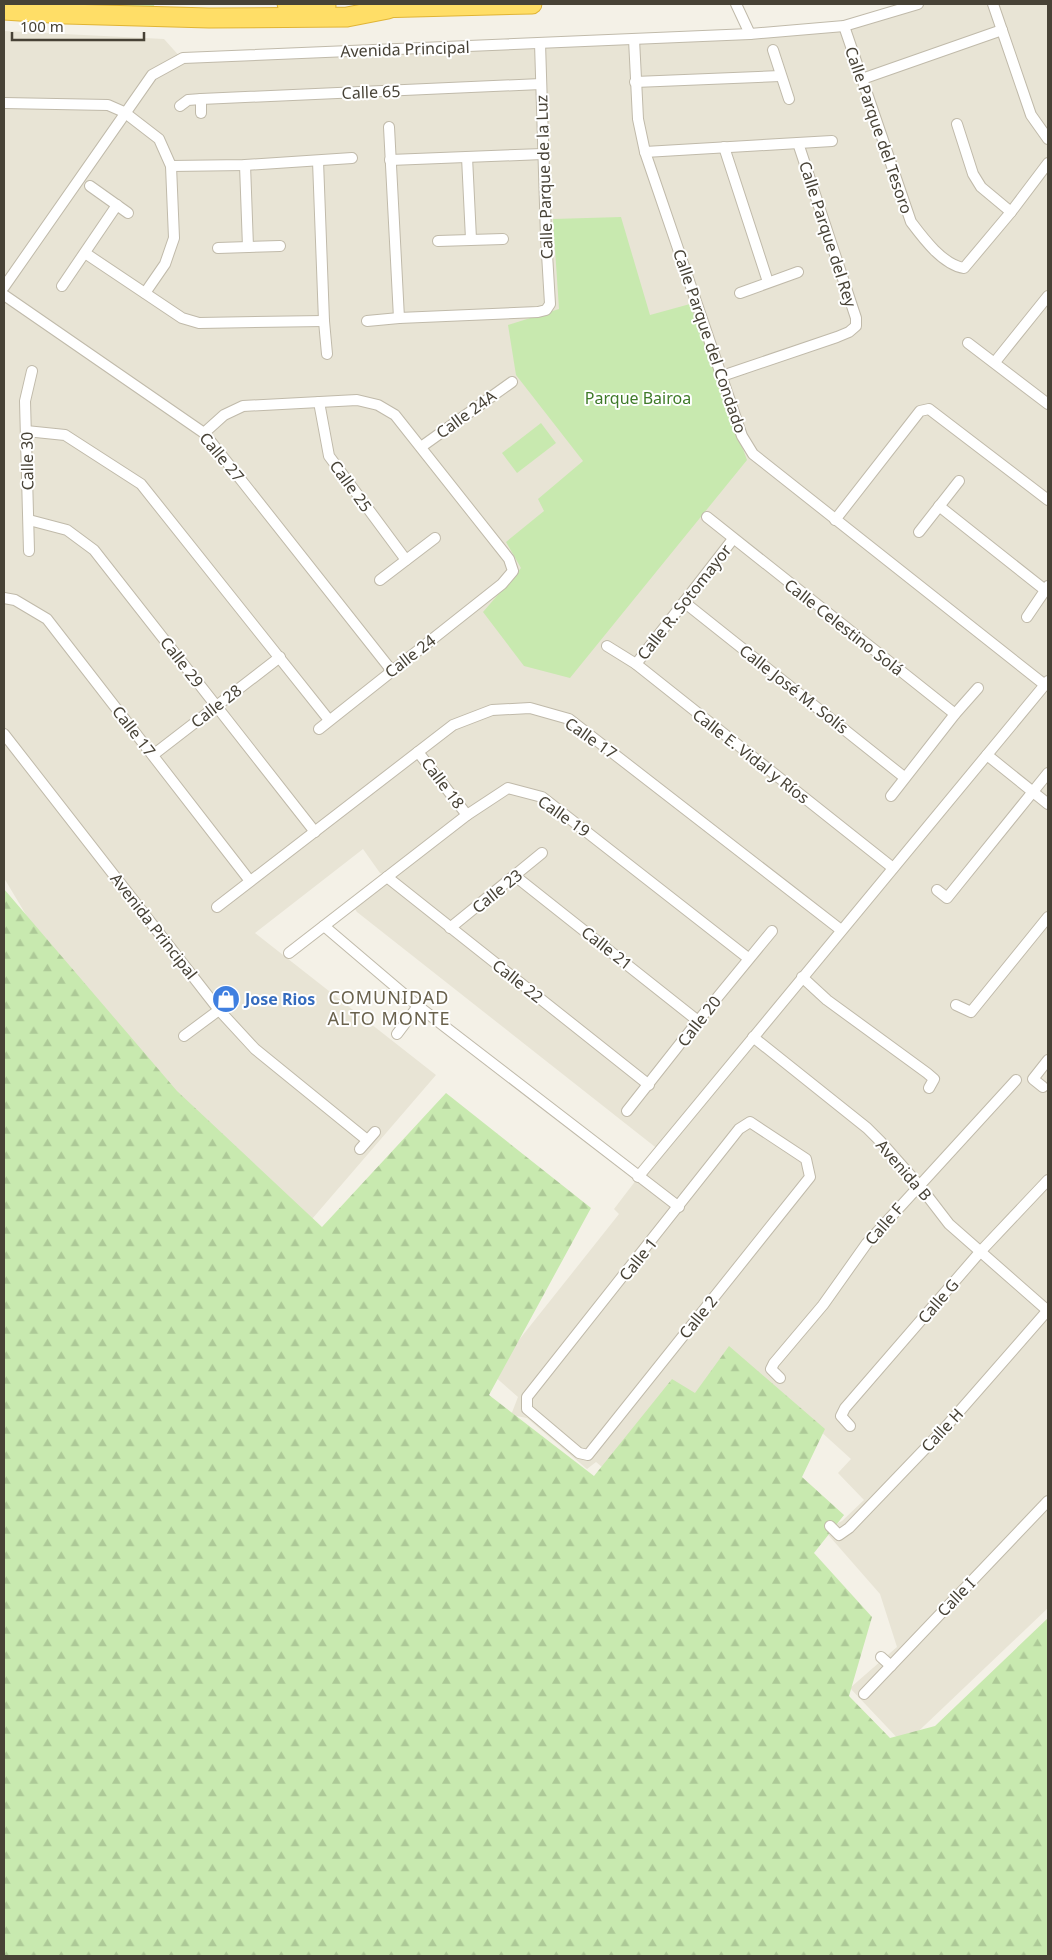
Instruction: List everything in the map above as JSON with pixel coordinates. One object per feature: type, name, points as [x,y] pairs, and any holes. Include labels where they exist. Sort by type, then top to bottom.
[{"type":"highway","points":[[287,4],[388,9],[532,4]]},
{"type":"highway","points":[[4,10],[66,14],[209,18],[347,17],[388,9]]},
{"type":"street","points":[[736,4],[750,34]]},
{"type":"street","name":"Avenida Principal","points":[[4,287],[124,112],[152,75],[183,58],[750,34],[844,26],[918,4]]},
{"type":"street","points":[[993,4],[1031,115],[1048,139]]},
{"type":"street","name":"Calle Parque del Tesoro","points":[[844,26],[911,222],[928,245],[956,267],[964,268],[1011,212]]},
{"type":"street","points":[[862,79],[1002,30]]},
{"type":"street","name":"Calle Parque del Condado","points":[[634,39],[638,119],[645,152],[742,436],[753,454],[835,520],[1046,683]]},
{"type":"street","name":"Calle Parque de la Luz","points":[[399,318],[538,312],[546,310],[550,304],[540,43]]},
{"type":"street","points":[[773,50],[789,99]]},
{"type":"street","points":[[635,82],[780,76]]},
{"type":"street","name":"Calle 65","points":[[180,106],[188,100],[201,99],[541,84]]},
{"type":"street","points":[[201,99],[201,113]]},
{"type":"street","points":[[4,103],[108,105],[124,112],[159,139],[171,166],[174,238],[165,264],[145,293]]},
{"type":"street","points":[[957,124],[972,174],[981,187],[1011,212],[1048,163]]},
{"type":"street","points":[[367,321],[399,318],[389,127]]},
{"type":"street","points":[[645,152],[832,141]]},
{"type":"street","name":"Calle Parque del Rey","points":[[722,376],[838,337],[856,326],[856,318],[798,143]]},
{"type":"street","points":[[724,147],[768,282]]},
{"type":"street","points":[[390,160],[543,154]]},
{"type":"street","points":[[467,156],[471,239]]},
{"type":"street","points":[[171,166],[245,165],[352,158]]},
{"type":"street","points":[[318,161],[327,354]]},
{"type":"street","points":[[245,165],[248,247]]},
{"type":"street","points":[[90,186],[128,212]]},
{"type":"street","points":[[62,286],[117,205]]},
{"type":"street","points":[[438,241],[503,239]]},
{"type":"street","points":[[218,248],[280,246]]},
{"type":"street","points":[[85,253],[182,318],[199,323],[324,321]]},
{"type":"street","points":[[740,293],[798,272]]},
{"type":"street","name":"Calle 27","points":[[4,295],[204,433],[392,671]]},
{"type":"street","points":[[996,362],[1047,302]]},
{"type":"street","points":[[968,343],[996,362],[1048,404]]},
{"type":"street","name":"Calle 30","points":[[29,551],[25,401],[32,371]]},
{"type":"street","name":"Calle 24A","points":[[421,447],[512,382]]},
{"type":"street","name":"Calle 24","points":[[204,433],[224,415],[243,406],[357,400],[378,405],[395,415],[509,559],[513,571],[502,584],[319,729]]},
{"type":"street","name":"Calle 25","points":[[319,402],[329,456],[406,560]]},
{"type":"street","points":[[835,520],[920,411],[929,409],[1048,500]]},
{"type":"street","points":[[26,431],[65,435],[141,484],[329,720]]},
{"type":"street","points":[[919,532],[959,481]]},
{"type":"street","points":[[939,506],[1047,588],[1027,617]]},
{"type":"street","name":"Calle Celestino Solá","points":[[707,517],[955,714]]},
{"type":"street","name":"Calle 29","points":[[28,520],[67,530],[94,550],[314,832]]},
{"type":"street","points":[[380,580],[435,538]]},
{"type":"street","name":"Calle R. Sotomayor","points":[[636,664],[733,539]]},
{"type":"street","name":"Calle 17","points":[[4,598],[15,600],[47,619],[250,881]]},
{"type":"street","name":"Calle José M. Solís","points":[[684,602],[904,777]]},
{"type":"street","name":"Calle E. Vidal y Ríos","points":[[607,646],[636,664],[893,868]]},
{"type":"street","name":"Calle 28","points":[[153,755],[280,657]]},
{"type":"street","points":[[638,1177],[1046,683]]},
{"type":"street","points":[[891,796],[904,777],[978,688]]},
{"type":"street","name":"Calle 17","points":[[217,907],[453,726],[492,710],[530,708],[569,719],[841,930]]},
{"type":"street","name":"Avenida Principal","points":[[4,734],[219,1010],[255,1049],[367,1140]]},
{"type":"street","name":"Calle 18","points":[[418,752],[467,815]]},
{"type":"street","points":[[987,755],[1048,804]]},
{"type":"street","points":[[937,890],[947,898],[1048,773]]},
{"type":"street","name":"Calle 19","points":[[289,953],[467,815],[508,788],[542,797],[748,958]]},
{"type":"street","name":"Calle 23","points":[[450,928],[542,854]]},
{"type":"street","name":"Calle 21","points":[[515,876],[698,1021]]},
{"type":"street","name":"Calle 22","points":[[387,877],[649,1085]]},
{"type":"street","points":[[956,1005],[965,1011],[971,1012],[1048,917]]},
{"type":"street","points":[[324,926],[418,1006],[627,1169],[679,1207]]},
{"type":"street","name":"Calle 20","points":[[628,1112],[748,958],[772,931]]},
{"type":"street","points":[[802,977],[826,1000],[934,1079],[929,1088]]},
{"type":"street","points":[[397,1034],[418,1006]]},
{"type":"street","points":[[184,1036],[219,1010]]},
{"type":"street","name":"Avenida B","points":[[753,1037],[867,1128],[919,1185],[949,1224],[1048,1310]]},
{"type":"street","points":[[1043,1087],[1033,1079],[1048,1060]]},
{"type":"street","name":"Calle F","points":[[780,1378],[771,1369],[774,1363],[823,1305],[867,1243],[1016,1080]]},
{"type":"street","name":"Calle 1","points":[[527,1397],[739,1129],[750,1122]]},
{"type":"street","name":"Calle 2","points":[[527,1397],[527,1409],[579,1453],[588,1455],[810,1177],[806,1159],[750,1122]]},
{"type":"street","points":[[360,1149],[374,1132]]},
{"type":"street","name":"Calle G","points":[[850,1426],[841,1416],[845,1408],[980,1252],[1048,1180]]},
{"type":"street","name":"Calle H","points":[[830,1526],[839,1534],[848,1528],[943,1430],[1048,1310]]},
{"type":"street","name":"Calle I","points":[[864,1694],[1048,1500]]},
{"type":"street","points":[[880,1657],[891,1666]]},
{"type":"shaded area","points":[[926,4],[1048,4],[1048,1608],[904,1745],[850,1688],[897,1647],[880,1594],[824,1530],[842,1521],[864,1500],[838,1473],[851,1459],[731,1350],[642,1500],[596,1462],[587,1469],[527,1418],[511,1415],[518,1397],[492,1374],[619,1214],[614,1209],[659,1150],[357,912],[353,906],[391,877],[380,873],[363,849],[255,933],[436,1075],[306,1226],[110,1055],[4,878],[4,31],[164,39],[182,59],[843,27]]},
{"type":"green space","points":[[6,4],[139,4],[154,5],[155,12]]},
{"type":"green space","name":"Parque Bairoa","points":[[621,217],[650,315],[690,304],[747,460],[570,678],[524,666],[483,612],[521,568],[506,542],[544,511],[538,499],[583,461],[516,375],[508,325],[559,309],[553,219]]},
{"type":"green space","points":[[541,423],[556,443],[517,473],[502,453]]},
{"type":"green space","points":[[4,889],[177,1091],[322,1227],[446,1093],[591,1208],[489,1395],[594,1476],[672,1379],[695,1393],[729,1346],[825,1429],[802,1477],[844,1515],[814,1553],[872,1617],[849,1696],[890,1738],[935,1726],[1048,1618],[1048,1956],[4,1956]]},
{"type":"place","name":"Jose Rios","points":[[226,999]]},
{"type":"district","name":"COMUNIDAD ALTO MONTE","points":[[389,1008]]}]
